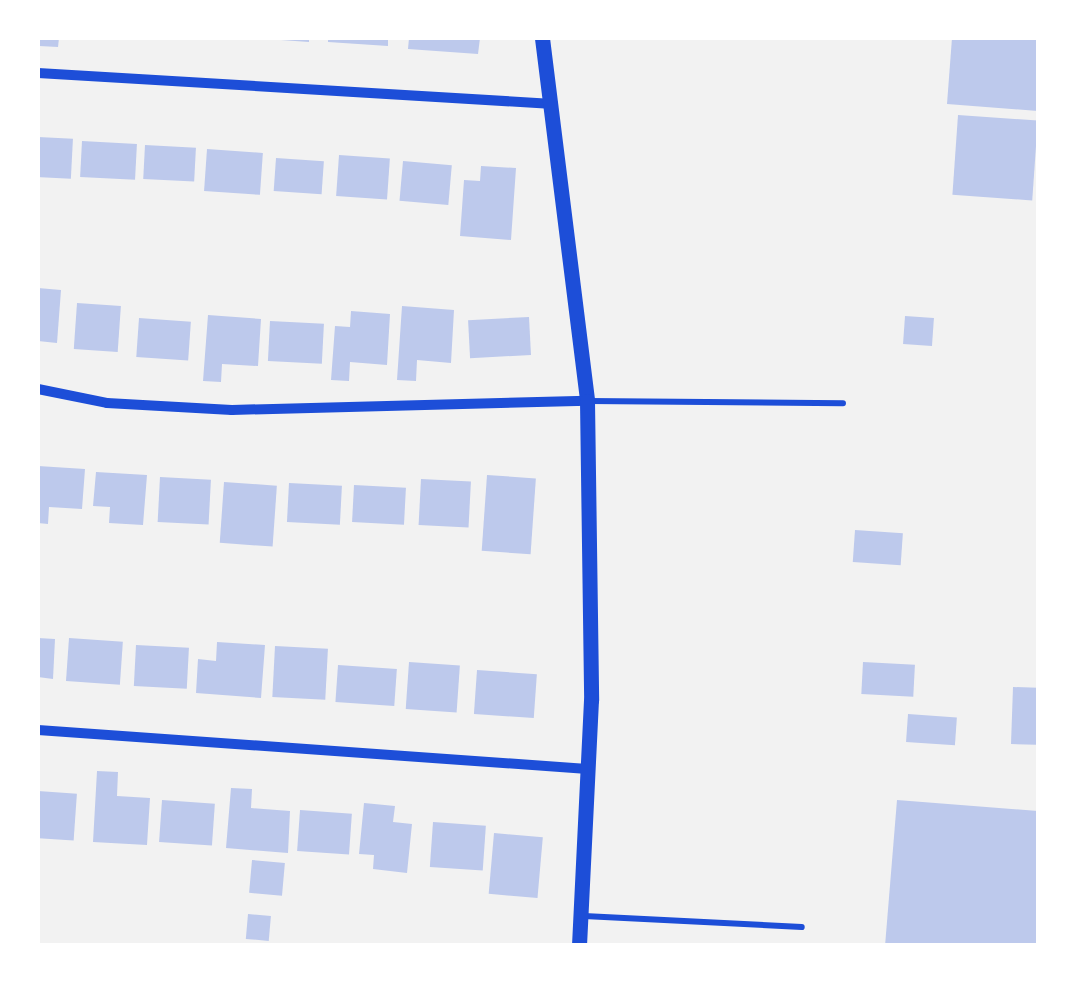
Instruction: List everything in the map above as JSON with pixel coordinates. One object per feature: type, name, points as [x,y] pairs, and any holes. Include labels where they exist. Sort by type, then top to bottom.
[{"type":"street","points":[[542,38],[587,402],[588,770],[579,946]]},
{"type":"street","points":[[38,74],[553,104]]},
{"type":"street","points":[[38,389],[107,403],[232,410],[587,402]]},
{"type":"street","points":[[38,730],[588,770]]},
{"type":"lane","points":[[587,402],[843,402]]},
{"type":"lane","points":[[582,916],[802,926]]},
{"type":"building","points":[[39,38],[59,38],[58,47],[39,46]]},
{"type":"building","points":[[309,38],[309,42],[281,40]]},
{"type":"building","points":[[328,38],[388,38],[388,46],[328,42]]},
{"type":"building","points":[[409,38],[480,38],[478,54],[408,49]]},
{"type":"building","points":[[952,38],[1038,38],[1038,111],[947,104]]},
{"type":"building","points":[[958,115],[1038,121],[1032,200],[952,195]]},
{"type":"building","points":[[38,137],[73,139],[71,179],[38,177]]},
{"type":"building","points":[[82,141],[137,144],[135,180],[80,177]]},
{"type":"building","points":[[145,145],[196,148],[194,182],[143,179]]},
{"type":"building","points":[[207,149],[263,153],[260,195],[204,191]]},
{"type":"building","points":[[339,155],[390,159],[387,199],[336,196]]},
{"type":"building","points":[[276,158],[324,161],[322,194],[274,191]]},
{"type":"building","points":[[403,161],[452,165],[448,205],[400,201]]},
{"type":"building","points":[[481,166],[516,168],[511,240],[460,236],[464,180],[480,181]]},
{"type":"building","points":[[38,288],[61,290],[57,343],[38,341]]},
{"type":"building","points":[[77,303],[121,306],[118,352],[74,349]]},
{"type":"building","points":[[402,306],[454,310],[451,363],[417,360],[416,381],[397,380]]},
{"type":"building","points":[[351,311],[390,314],[387,365],[350,362],[349,381],[331,380],[335,326],[350,327]]},
{"type":"building","points":[[208,315],[261,319],[258,366],[222,364],[221,382],[203,381]]},
{"type":"building","points":[[905,316],[934,318],[932,346],[903,344]]},
{"type":"building","points":[[529,317],[531,355],[470,358],[468,320]]},
{"type":"building","points":[[139,318],[191,322],[188,361],[136,357]]},
{"type":"building","points":[[270,321],[324,324],[322,364],[268,361]]},
{"type":"building","points":[[38,466],[85,469],[82,509],[49,507],[48,524],[38,523]]},
{"type":"building","points":[[96,472],[147,475],[143,525],[109,523],[110,507],[93,506]]},
{"type":"building","points":[[487,475],[536,478],[531,554],[482,551]]},
{"type":"building","points":[[160,477],[211,480],[209,525],[158,522]]},
{"type":"building","points":[[421,479],[471,482],[469,528],[419,525]]},
{"type":"building","points":[[224,482],[277,486],[273,547],[220,543]]},
{"type":"building","points":[[289,483],[342,486],[340,525],[287,522]]},
{"type":"building","points":[[354,485],[406,488],[404,525],[352,522]]},
{"type":"building","points":[[855,530],[903,533],[901,565],[853,562]]},
{"type":"building","points":[[38,638],[55,639],[53,679],[38,677]]},
{"type":"building","points":[[69,638],[123,642],[120,685],[66,681]]},
{"type":"building","points":[[217,642],[265,645],[261,698],[196,693],[198,659],[216,661]]},
{"type":"building","points":[[136,645],[189,648],[187,689],[134,686]]},
{"type":"building","points":[[275,646],[328,649],[325,700],[272,697]]},
{"type":"building","points":[[409,662],[460,666],[457,712],[406,709]]},
{"type":"building","points":[[863,662],[915,665],[913,697],[861,694]]},
{"type":"building","points":[[338,665],[397,669],[394,706],[335,702]]},
{"type":"building","points":[[477,670],[537,674],[534,718],[474,714]]},
{"type":"building","points":[[1013,687],[1038,688],[1036,745],[1011,744]]},
{"type":"building","points":[[908,714],[957,717],[955,745],[906,742]]},
{"type":"building","points":[[97,771],[118,772],[117,796],[150,798],[147,845],[93,842]]},
{"type":"building","points":[[231,788],[252,789],[251,808],[290,811],[288,853],[226,848]]},
{"type":"building","points":[[38,791],[77,794],[74,841],[38,838]]},
{"type":"building","points":[[162,800],[215,804],[212,846],[159,842]]},
{"type":"building","points":[[897,800],[1038,811],[1038,946],[885,946]]},
{"type":"building","points":[[364,803],[395,806],[393,822],[412,824],[407,873],[373,869],[374,855],[359,854]]},
{"type":"building","points":[[300,810],[352,814],[349,855],[297,851]]},
{"type":"building","points":[[433,822],[486,826],[483,871],[430,867]]},
{"type":"building","points":[[494,833],[543,837],[537,898],[489,894]]},
{"type":"building","points":[[252,860],[285,863],[282,896],[249,893]]},
{"type":"building","points":[[248,914],[271,916],[269,941],[246,939]]}]
